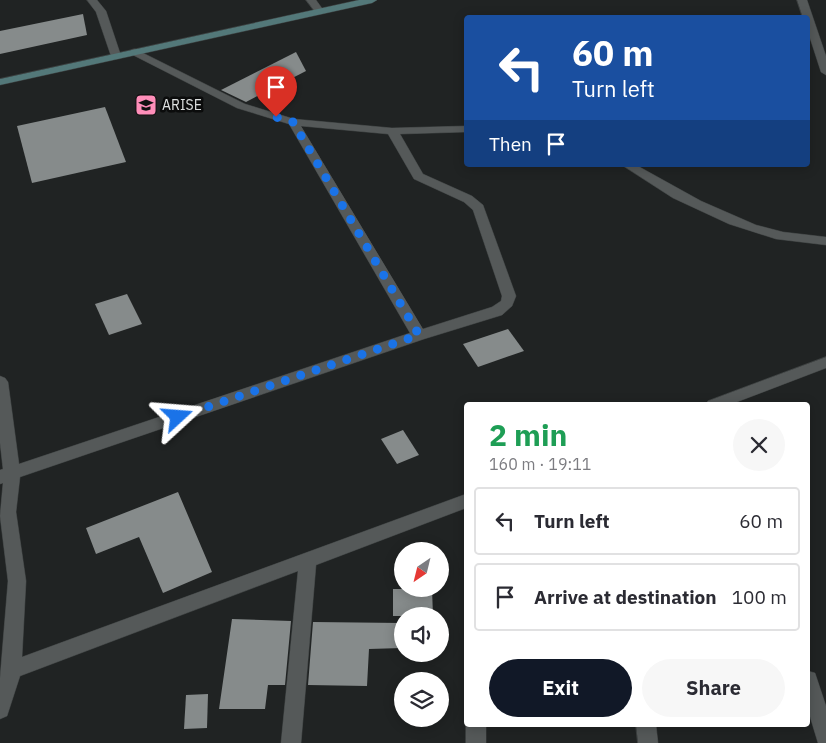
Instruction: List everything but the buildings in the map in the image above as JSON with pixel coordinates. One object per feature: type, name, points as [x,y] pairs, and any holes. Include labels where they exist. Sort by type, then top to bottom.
[{"type":"street","points":[[92,0],[102,11],[116,56]]},
{"type":"street","points":[[310,0],[319,11]]},
{"type":"street","points":[[0,82],[372,0]]},
{"type":"street","points":[[802,0],[807,15]]},
{"type":"street","points":[[810,24],[826,72]]},
{"type":"street","points":[[136,52],[241,106],[293,122],[392,131],[464,129]]},
{"type":"street","points":[[293,122],[419,335]]},
{"type":"street","points":[[6,475],[419,335],[497,311],[507,303],[508,296],[479,208],[468,199],[418,176],[392,131]]},
{"type":"street","points":[[631,167],[692,202],[751,227],[776,234],[826,240]]},
{"type":"street","points":[[721,402],[826,362]]},
{"type":"street","points":[[0,382],[8,512],[17,581],[12,670],[0,709]]},
{"type":"street","points":[[12,670],[464,502]]},
{"type":"street","points":[[291,743],[308,560]]},
{"type":"street","points":[[810,686],[826,738]]},
{"type":"street","points":[[476,727],[476,743]]},
{"type":"street","points":[[646,727],[648,743]]},
{"type":"place","name":"ARISE","points":[[146,105]]},
{"type":"route","points":[[178,417],[419,335],[293,122],[276,117]]}]
